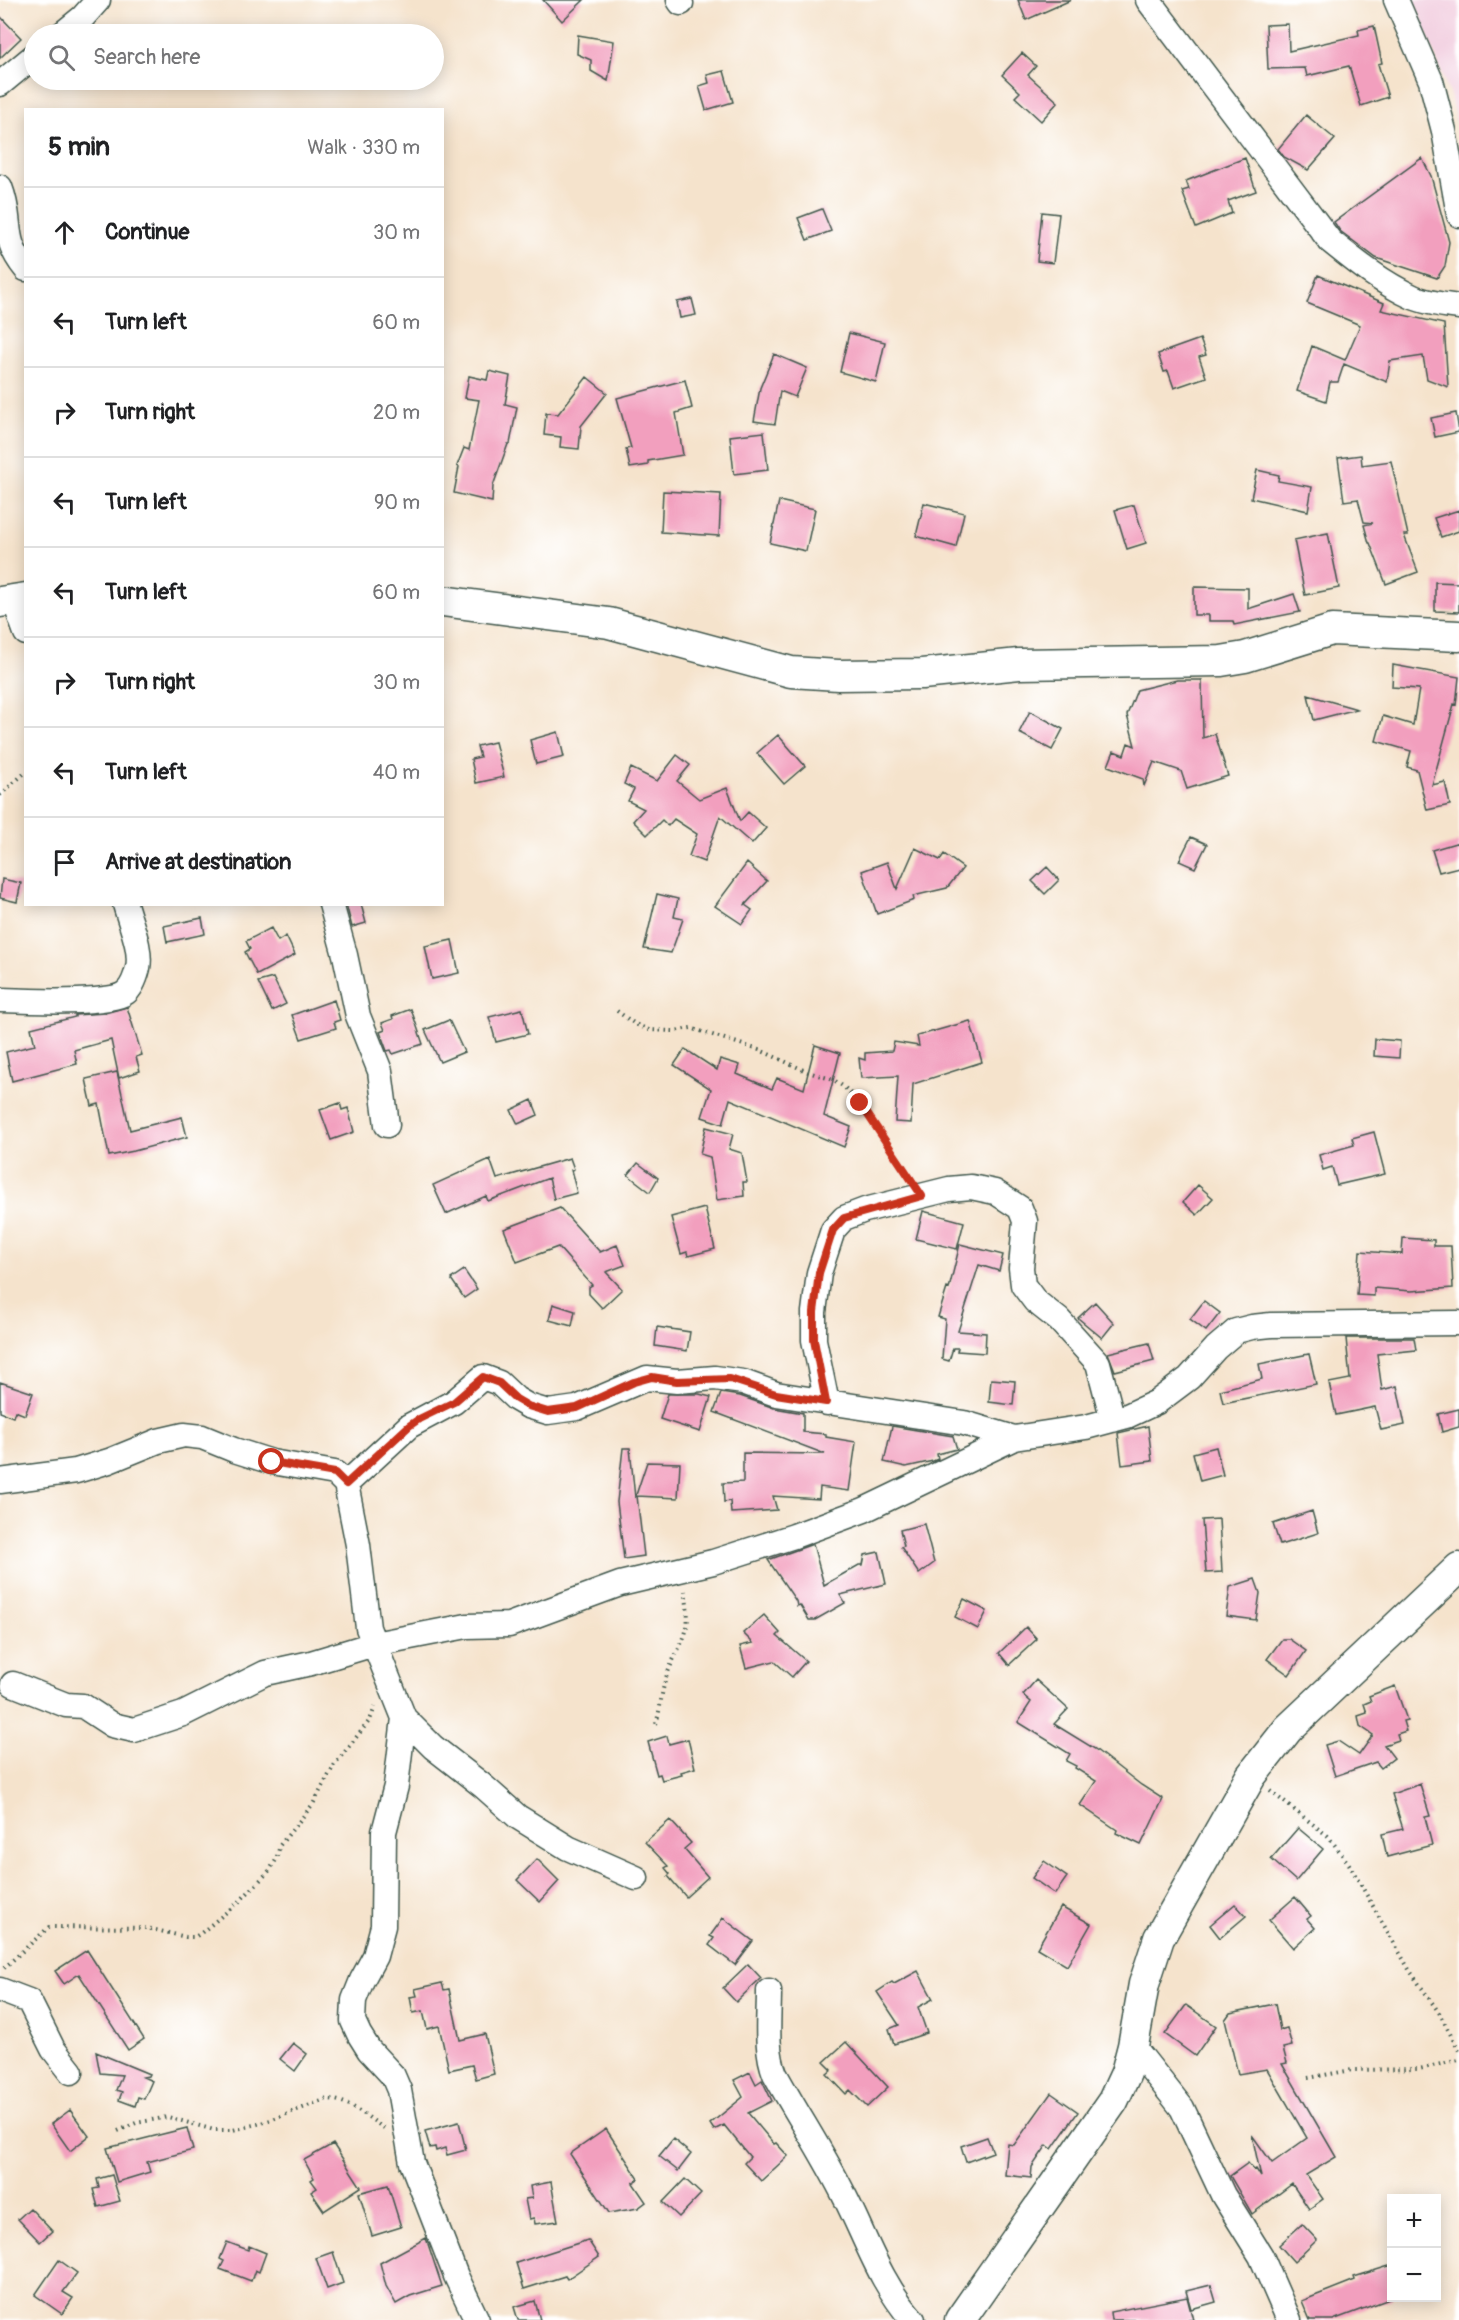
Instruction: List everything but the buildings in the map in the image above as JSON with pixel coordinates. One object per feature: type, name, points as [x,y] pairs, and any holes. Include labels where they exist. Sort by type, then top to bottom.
[{"type":"street","points":[[74,24],[98,0]]},
{"type":"street","points":[[1148,0],[1330,241],[1366,270],[1413,297],[1459,307]]},
{"type":"street","points":[[1396,0],[1431,81],[1458,200]]},
{"type":"street","points":[[0,84],[24,65]]},
{"type":"street","points":[[0,187],[3,196],[0,229],[2,243],[8,255],[24,267]]},
{"type":"street","points":[[13,600],[24,628]]},
{"type":"street","points":[[444,601],[609,623],[791,672],[838,675],[922,674],[1020,664],[1221,661],[1245,657],[1332,630],[1459,636]]},
{"type":"street","points":[[0,1000],[49,1001],[111,998],[126,992],[138,967],[137,951],[126,906]]},
{"type":"street","points":[[332,906],[358,1016],[380,1071],[387,1125]]},
{"type":"street","points":[[826,1402],[814,1340],[814,1312],[819,1273],[833,1230],[844,1218],[949,1189],[971,1187],[995,1192],[1020,1208],[1025,1221],[1021,1268],[1023,1285],[1035,1301],[1059,1320],[1098,1363],[1113,1420]]},
{"type":"street","points":[[12,1684],[66,1705],[83,1706],[112,1725],[134,1730],[183,1714],[265,1673],[311,1663],[374,1644],[467,1626],[509,1624],[620,1584],[689,1567],[794,1536],[864,1510],[1014,1438],[1086,1427],[1128,1416],[1157,1402],[1189,1378],[1216,1348],[1236,1331],[1271,1325],[1459,1323]]},
{"type":"street","points":[[346,1484],[409,1426],[454,1402],[483,1377],[499,1383],[516,1399],[528,1406],[548,1412],[577,1408],[634,1382],[652,1377],[677,1381],[730,1379],[776,1394],[964,1423],[1014,1438]]},
{"type":"street","points":[[0,1481],[76,1471],[109,1461],[158,1441],[184,1435],[202,1437],[272,1462],[335,1473],[346,1484],[358,1545],[366,1622],[404,1718],[433,1747],[527,1823],[568,1848],[636,1878]]},
{"type":"street","points":[[960,2320],[1113,2101],[1126,2073],[1144,1984],[1159,1938],[1251,1776],[1288,1729],[1459,1568]]},
{"type":"street","points":[[404,1718],[396,1786],[384,1832],[383,1926],[375,1956],[354,2000],[353,2021],[369,2050],[393,2076],[399,2090],[412,2163],[456,2276],[477,2320]]},
{"type":"street","points":[[0,1990],[29,2001],[53,2049],[71,2072]]},
{"type":"street","points":[[769,1991],[770,2064],[846,2198],[877,2268],[898,2304],[913,2320]]},
{"type":"street","points":[[1133,2046],[1182,2108],[1222,2194],[1261,2256],[1289,2320]]},
{"type":"path","points":[[0,795],[24,774]]},
{"type":"path","points":[[617,1011],[635,1024],[649,1030],[675,1031],[691,1028],[762,1051],[808,1072],[834,1080],[860,1103],[922,1196]]},
{"type":"path","points":[[656,1724],[668,1673],[687,1634],[690,1616],[684,1583],[689,1567]]},
{"type":"path","points":[[0,1971],[50,1927],[147,1928],[186,1937],[201,1934],[240,1901],[269,1871],[276,1860],[280,1845],[309,1810],[335,1764],[370,1720],[388,1676]]},
{"type":"path","points":[[1251,1776],[1329,1836],[1349,1864],[1410,1971],[1440,2014],[1459,2051]]},
{"type":"path","points":[[1308,2078],[1352,2070],[1419,2069],[1459,2060]]},
{"type":"path","points":[[118,2131],[136,2123],[168,2117],[214,2130],[234,2130],[262,2123],[327,2098],[337,2099],[351,2105],[408,2142]]},
{"type":"shaded area","points":[[1414,0],[1459,0],[1459,135],[1450,95]]},
{"type":"route","points":[[272,1462],[335,1473],[346,1484],[409,1426],[454,1402],[483,1377],[499,1383],[516,1399],[528,1406],[548,1412],[577,1408],[634,1382],[652,1377],[677,1381],[730,1379],[776,1394],[826,1402],[814,1340],[814,1312],[819,1273],[833,1230],[844,1218],[865,1210],[922,1196],[860,1103]]}]
